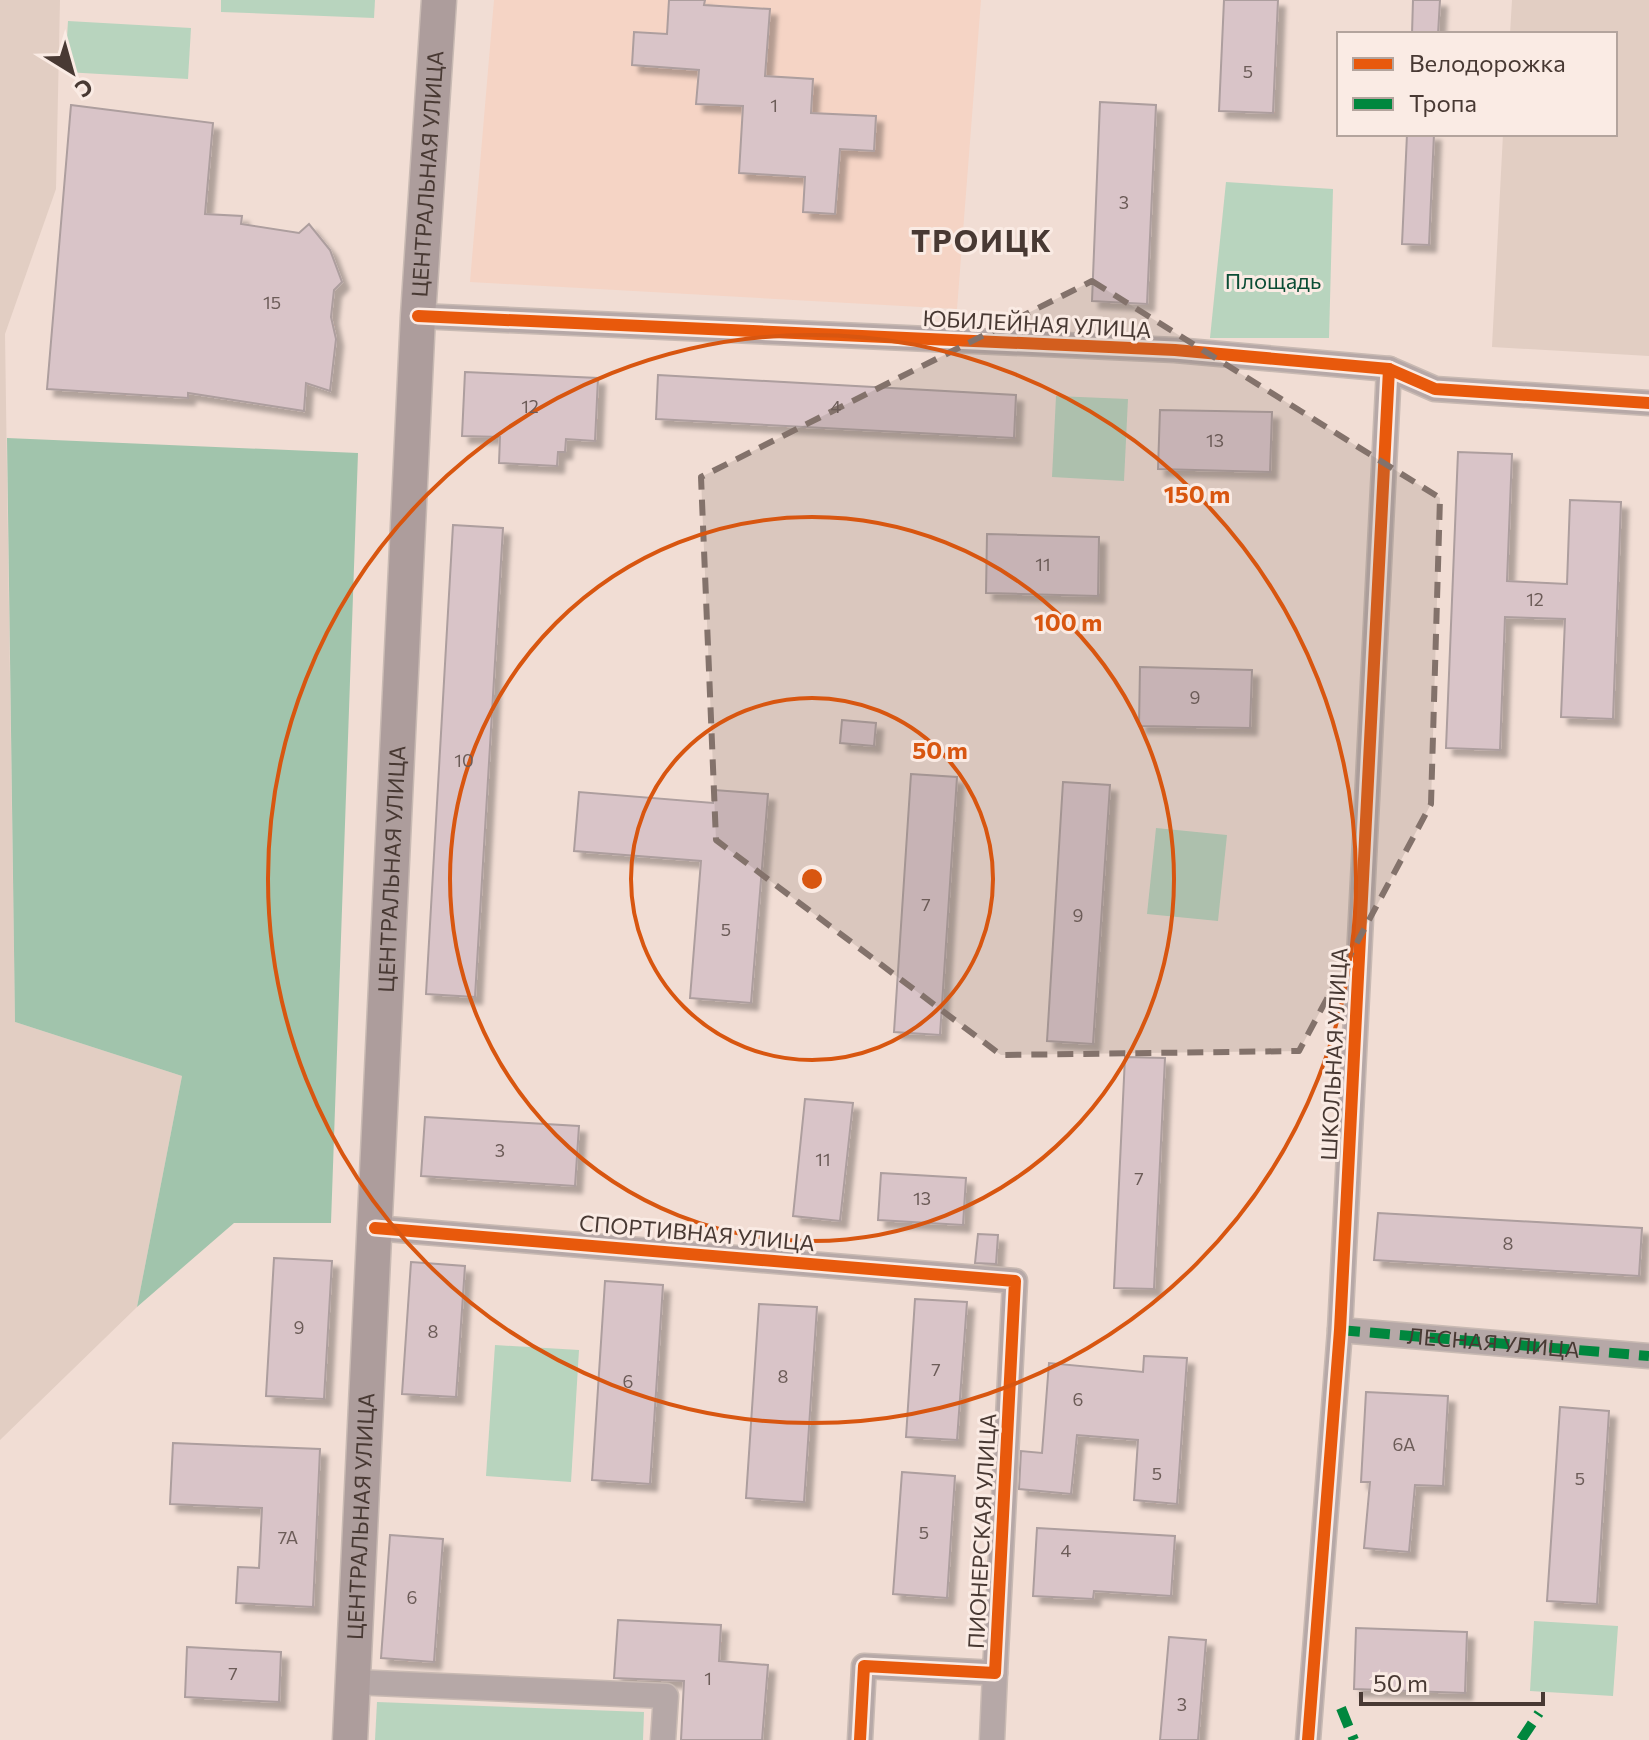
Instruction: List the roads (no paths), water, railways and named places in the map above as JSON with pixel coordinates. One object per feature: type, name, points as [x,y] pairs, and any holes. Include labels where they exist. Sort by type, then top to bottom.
[{"type":"main road","name":"ЦЕНТРАЛЬНАЯ УЛИЦА","points":[[350,1740],[418,316],[439,0]]},
{"type":"street","name":"ЮБИЛЕЙНАЯ УЛИЦА","points":[[418,316],[1164,350],[1389,369],[1435,389],[1649,403]]},
{"type":"street","name":"ШКОЛЬНАЯ УЛИЦА","points":[[1308,1740],[1340,1330],[1389,369]]},
{"type":"street","name":"СПОРТИВНАЯ УЛИЦА","points":[[375,1228],[1015,1281]]},
{"type":"street","name":"ПИОНЕРСКАЯ УЛИЦА","points":[[860,1740],[864,1666],[995,1673],[1015,1281]]},
{"type":"street","name":"ЛЕСНАЯ УЛИЦА","points":[[1340,1330],[1649,1356]]},
{"type":"street","points":[[992,1740],[995,1673]]},
{"type":"street","points":[[353,1682],[666,1696],[663,1740]]},
{"type":"district","name":"ТРОИЦК","points":[[982,242]]},
{"type":"park label","name":"Площадь","points":[[1273,281]]}]
